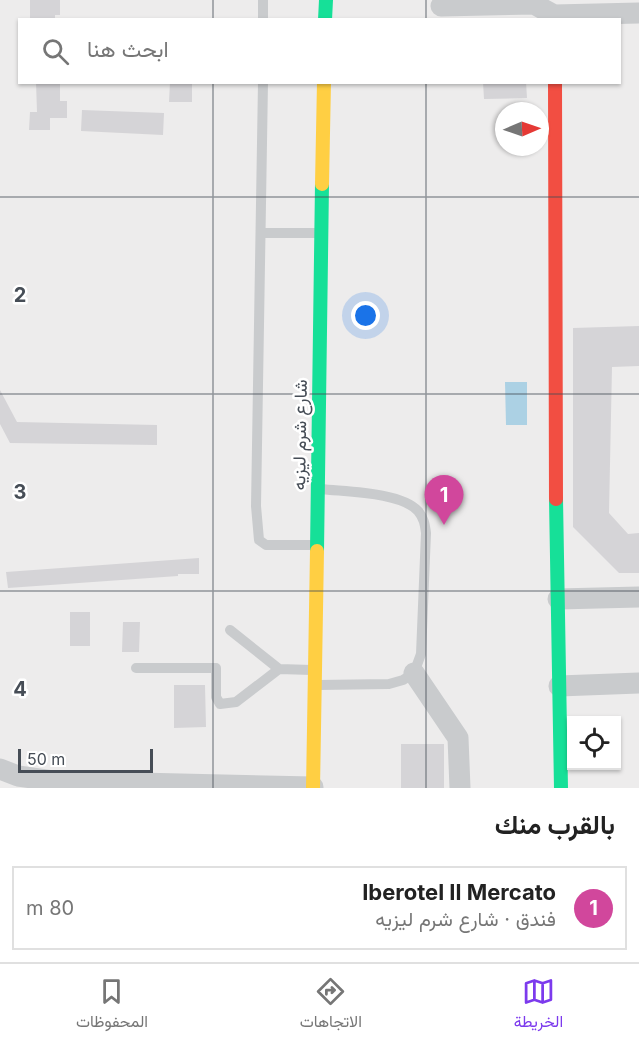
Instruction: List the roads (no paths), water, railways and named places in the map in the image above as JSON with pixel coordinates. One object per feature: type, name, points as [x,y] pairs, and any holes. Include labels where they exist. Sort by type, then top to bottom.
[{"type":"street","points":[[325,18],[326,0]]},
{"type":"street","points":[[441,6],[534,4],[554,17],[639,13]]},
{"type":"street","name":"شارع شرم ليزيه","points":[[313,787],[324,84]]},
{"type":"street","points":[[555,84],[561,788]]},
{"type":"street","points":[[558,599],[639,597]]},
{"type":"street","points":[[414,673],[458,738],[460,788]]},
{"type":"street","points":[[559,686],[639,683]]},
{"type":"street","points":[[0,769],[18,776],[53,781],[313,787]]},
{"type":"lane","points":[[263,0],[263,18]]},
{"type":"lane","points":[[263,84],[256,506],[259,540],[266,545],[316,545]]},
{"type":"lane","points":[[261,232],[322,233]]},
{"type":"lane","points":[[315,685],[389,684],[403,680],[414,673],[421,654],[426,533],[424,521],[418,511],[409,504],[393,498],[318,488]]},
{"type":"lane","points":[[230,630],[279,669],[315,670]]},
{"type":"lane","points":[[136,668],[216,668],[216,697],[220,704],[236,702],[279,669]]},
{"type":"water","points":[[505,382],[527,382],[527,425],[506,425]]},
{"type":"place","name":"Iberotel Il Mercato","points":[[444,525]]}]
